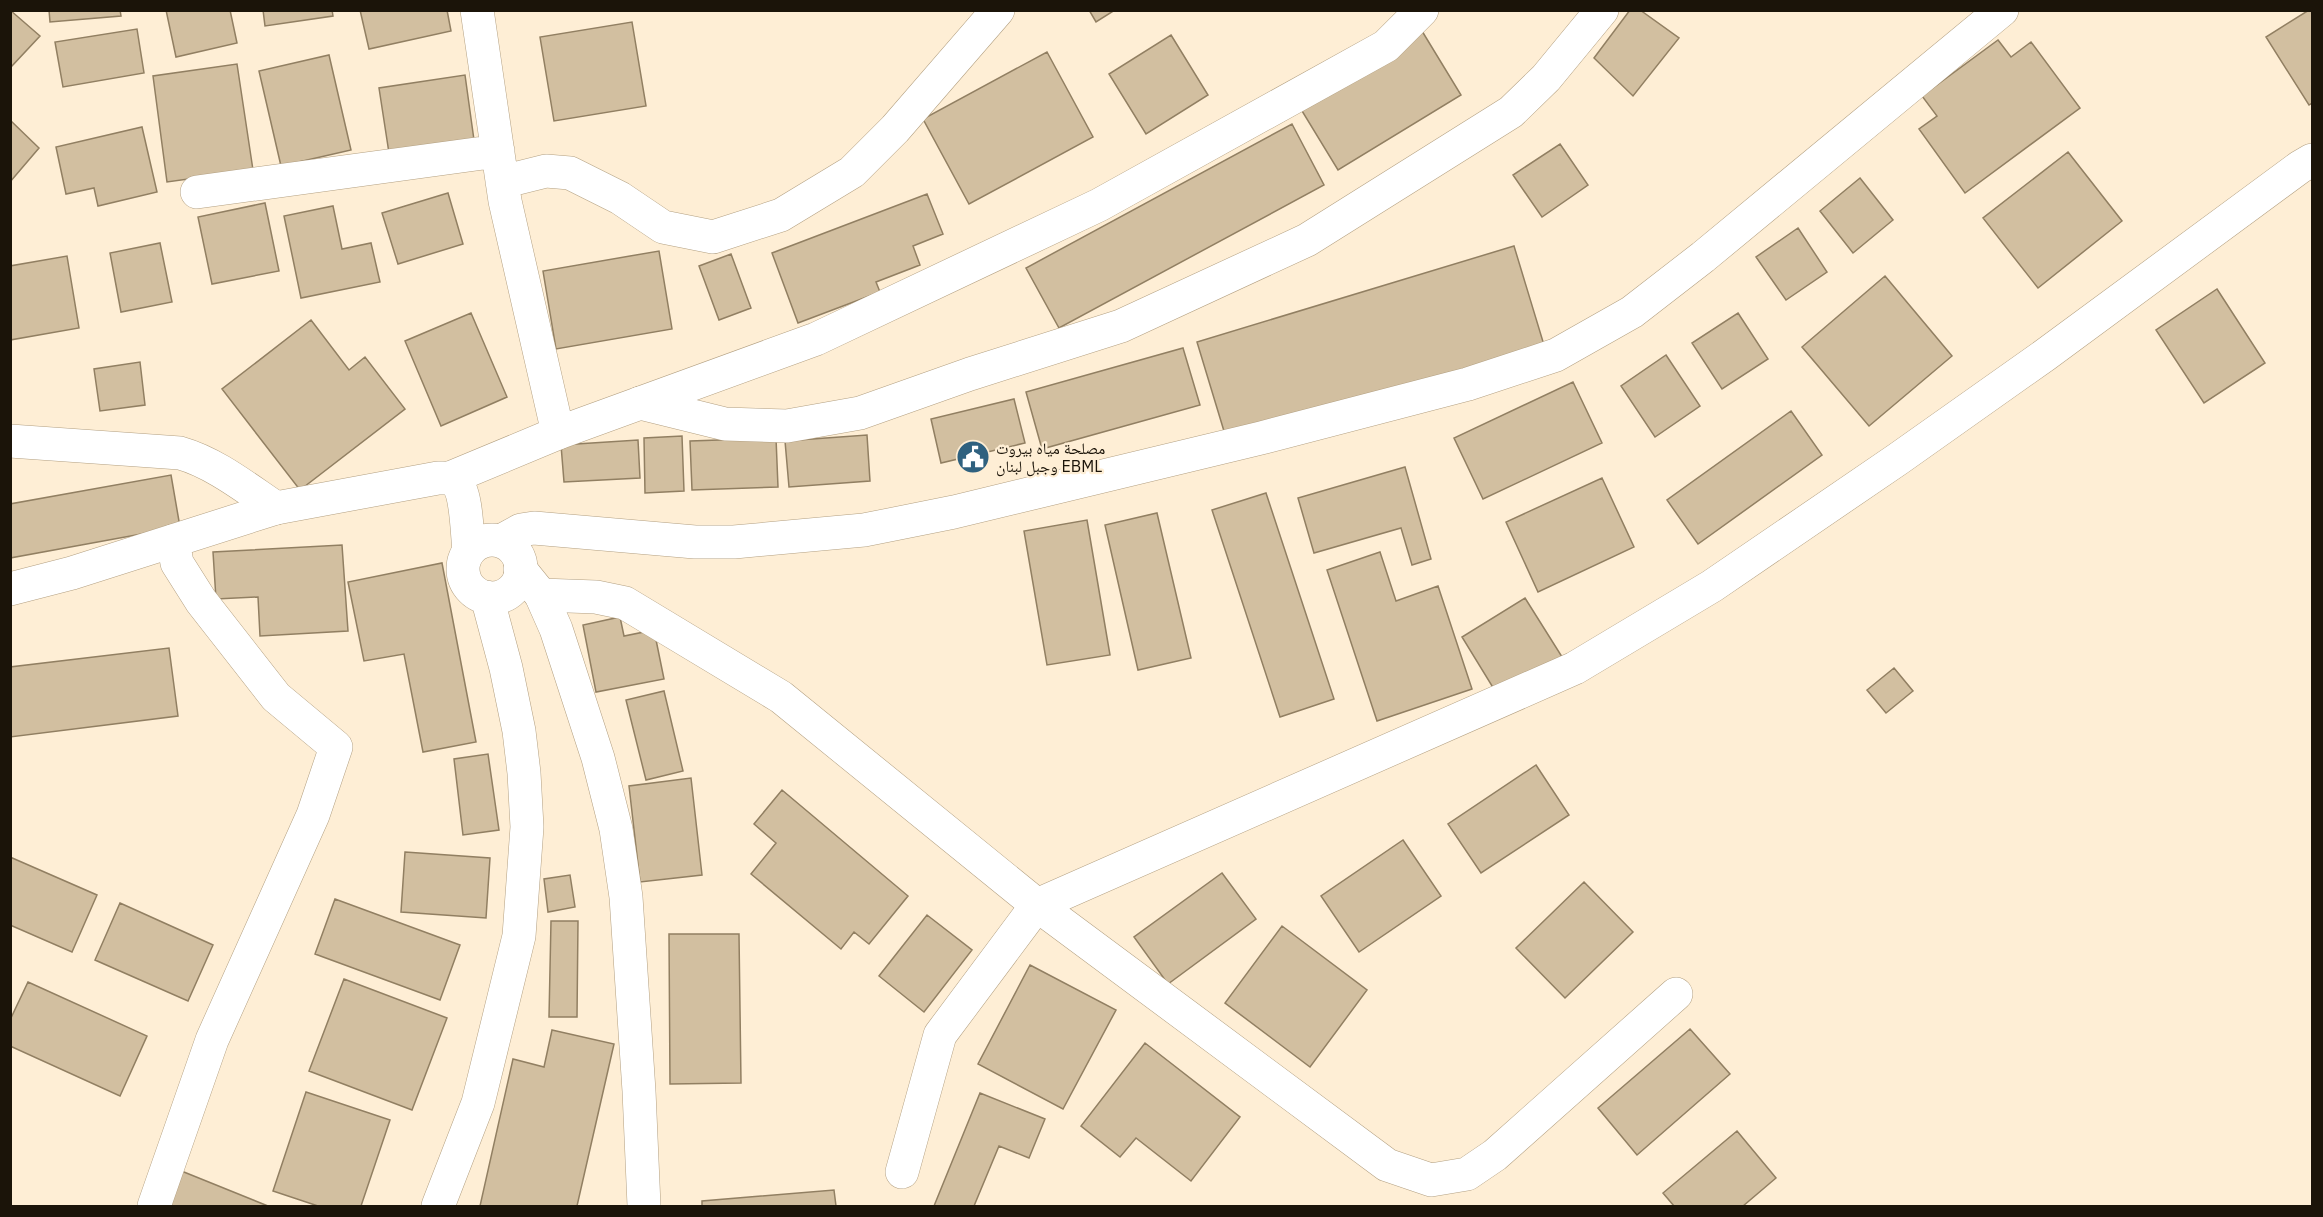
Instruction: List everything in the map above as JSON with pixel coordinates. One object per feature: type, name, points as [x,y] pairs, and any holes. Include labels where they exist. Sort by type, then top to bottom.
[{"type":"street","points":[[477,10],[500,166],[558,433]]},
{"type":"street","points":[[197,192],[500,166],[570,173],[620,198],[663,227],[713,237],[782,215],[852,172],[895,129],[998,10]]},
{"type":"street","points":[[10,589],[72,573],[276,508],[423,480],[450,478],[558,433],[816,339],[1099,205],[1386,46],[1422,10]]},
{"type":"street","points":[[640,403],[725,424],[787,426],[860,413],[970,374],[1121,326],[1307,240],[1511,112],[1546,78],[1602,10]]},
{"type":"street","points":[[501,541],[515,552],[519,560],[519,579],[514,588],[497,597],[487,597],[476,593],[468,585],[463,574],[463,562],[469,552],[483,541],[501,541],[521,530],[534,528],[695,542],[734,542],[864,530],[966,510],[1261,438],[1468,384],[1556,356],[1632,312],[2002,10]]},
{"type":"street","points":[[902,1172],[940,1035],[1037,905],[1575,668],[1712,586],[1888,465],[2045,355],[2300,166],[2313,160]]},
{"type":"street","points":[[10,441],[180,453],[196,458],[223,473],[276,508]]},
{"type":"street","points":[[450,478],[458,483],[462,494],[469,552]]},
{"type":"street","points":[[154,1206],[212,1040],[313,815],[336,747],[276,698],[201,601],[177,563],[173,541]]},
{"type":"street","points":[[520,569],[541,595],[556,628],[608,794],[626,897],[644,1206]]},
{"type":"street","points":[[541,595],[596,597],[625,603],[781,697],[1037,905],[1387,1165],[1431,1180],[1467,1174],[1495,1155],[1676,994]]},
{"type":"street","points":[[438,1206],[478,1103],[519,936],[527,827],[524,773],[519,731],[506,668],[487,597]]},
{"type":"building","points":[[10,10],[40,36],[10,68]]},
{"type":"building","points":[[49,10],[120,10],[121,16],[50,22]]},
{"type":"building","points":[[166,10],[230,10],[237,43],[176,57]]},
{"type":"building","points":[[263,10],[332,10],[333,16],[265,26]]},
{"type":"building","points":[[360,10],[447,10],[451,31],[369,49]]},
{"type":"building","points":[[1089,10],[1115,10],[1096,22]]},
{"type":"building","points":[[1630,10],[1640,10],[1679,38],[1633,96],[1594,58]]},
{"type":"building","points":[[2312,10],[2312,103],[2309,105],[2266,37]]},
{"type":"building","points":[[632,22],[646,106],[554,121],[540,37]]},
{"type":"building","points":[[137,29],[144,73],[63,87],[55,42]]},
{"type":"building","points":[[1422,31],[1461,95],[1338,170],[1299,106]]},
{"type":"building","points":[[1171,35],[1208,95],[1146,134],[1109,74]]},
{"type":"building","points":[[1998,40],[2011,57],[2031,42],[2080,108],[1965,193],[1919,129],[1937,116],[1922,96]]},
{"type":"building","points":[[1047,52],[1093,137],[969,204],[923,119]]},
{"type":"building","points":[[329,55],[351,150],[281,166],[259,71]]},
{"type":"building","points":[[237,64],[253,170],[167,182],[153,76]]},
{"type":"building","points":[[465,75],[474,140],[389,153],[379,88]]},
{"type":"building","points":[[10,120],[39,148],[10,182]]},
{"type":"building","points":[[1292,124],[1324,185],[1059,328],[1026,268]]},
{"type":"building","points":[[142,127],[157,192],[98,206],[94,188],[66,194],[56,147]]},
{"type":"building","points":[[1560,144],[1588,185],[1542,217],[1513,175]]},
{"type":"building","points":[[2068,152],[2122,221],[2038,288],[1983,218]]},
{"type":"building","points":[[1860,178],[1893,220],[1853,253],[1820,211]]},
{"type":"building","points":[[448,193],[463,244],[398,264],[382,213]]},
{"type":"building","points":[[927,194],[943,234],[913,246],[920,265],[876,282],[880,292],[798,323],[772,253]]},
{"type":"building","points":[[265,203],[279,271],[212,284],[198,217]]},
{"type":"building","points":[[333,206],[342,249],[371,243],[380,282],[301,298],[284,216]]},
{"type":"building","points":[[1798,228],[1827,272],[1786,300],[1756,257]]},
{"type":"building","points":[[160,243],[172,302],[121,312],[110,253]]},
{"type":"building","points":[[1514,246],[1544,345],[1227,441],[1197,342]]},
{"type":"building","points":[[659,251],[672,329],[556,349],[543,271]]},
{"type":"building","points":[[731,254],[751,308],[719,320],[699,266]]},
{"type":"building","points":[[67,256],[79,328],[10,340],[10,266]]},
{"type":"building","points":[[1885,276],[1952,356],[1869,426],[1802,347]]},
{"type":"building","points":[[2217,289],[2265,363],[2204,403],[2156,330]]},
{"type":"building","points":[[471,313],[507,397],[441,426],[405,341]]},
{"type":"building","points":[[1738,313],[1768,359],[1722,389],[1692,343]]},
{"type":"building","points":[[311,320],[349,370],[365,357],[405,409],[300,490],[222,389]]},
{"type":"building","points":[[1183,348],[1200,405],[1042,449],[1026,392]]},
{"type":"building","points":[[1666,355],[1700,406],[1655,437],[1621,386]]},
{"type":"building","points":[[140,362],[145,405],[100,411],[94,369]]},
{"type":"building","points":[[1573,382],[1602,443],[1483,499],[1454,438]]},
{"type":"building","points":[[1014,399],[1025,443],[941,463],[931,419]]},
{"type":"building","points":[[1791,411],[1822,455],[1698,544],[1667,500]]},
{"type":"building","points":[[867,435],[870,481],[789,487],[785,441]]},
{"type":"building","points":[[682,436],[684,491],[645,493],[644,438]]},
{"type":"building","points":[[776,438],[778,487],[692,490],[690,441]]},
{"type":"building","points":[[638,440],[640,478],[564,482],[561,445]]},
{"type":"building","points":[[1405,467],[1431,559],[1412,565],[1401,528],[1314,553],[1298,498]]},
{"type":"building","points":[[171,475],[180,527],[10,558],[10,504]]},
{"type":"building","points":[[1602,478],[1634,547],[1538,592],[1506,522]]},
{"type":"building","points":[[1266,493],[1334,699],[1280,717],[1212,510]]},
{"type":"building","points":[[1157,513],[1191,658],[1138,670],[1105,525]]},
{"type":"building","points":[[1087,520],[1110,655],[1047,665],[1024,531]]},
{"type":"building","points":[[342,545],[348,631],[260,636],[258,597],[216,599],[213,552]]},
{"type":"building","points":[[1380,552],[1396,601],[1438,586],[1472,689],[1377,721],[1327,570]]},
{"type":"building","points":[[442,563],[476,742],[423,752],[404,654],[364,661],[348,582]]},
{"type":"building","points":[[1525,598],[1564,660],[1500,699],[1462,637]]},
{"type":"building","points":[[620,617],[624,636],[654,630],[664,679],[596,692],[583,625]]},
{"type":"building","points":[[169,648],[178,716],[10,737],[10,667]]},
{"type":"building","points":[[1894,668],[1913,691],[1886,713],[1867,690]]},
{"type":"building","points":[[664,691],[683,771],[646,780],[626,700]]},
{"type":"building","points":[[488,754],[499,830],[463,835],[454,759]]},
{"type":"building","points":[[1536,765],[1569,815],[1481,873],[1448,824]]},
{"type":"building","points":[[691,778],[702,875],[640,882],[629,786]]},
{"type":"building","points":[[782,790],[908,896],[869,944],[854,932],[841,949],[751,874],[776,843],[754,824]]},
{"type":"building","points":[[1403,840],[1441,896],[1359,952],[1321,896]]},
{"type":"building","points":[[405,852],[490,858],[486,918],[401,912]]},
{"type":"building","points":[[10,857],[97,895],[72,952],[10,925]]},
{"type":"building","points":[[1222,873],[1256,919],[1168,984],[1134,937]]},
{"type":"building","points":[[570,875],[575,907],[548,912],[544,879]]},
{"type":"building","points":[[1584,882],[1633,932],[1565,998],[1516,948]]},
{"type":"building","points":[[335,899],[460,945],[440,1000],[315,954]]},
{"type":"building","points":[[120,903],[213,945],[188,1001],[95,960]]},
{"type":"building","points":[[927,915],[972,950],[924,1012],[879,976]]},
{"type":"building","points":[[551,921],[578,921],[577,1017],[549,1017]]},
{"type":"building","points":[[1282,926],[1367,990],[1310,1067],[1225,1003]]},
{"type":"building","points":[[669,934],[739,934],[741,1083],[670,1084]]},
{"type":"building","points":[[1030,965],[1116,1010],[1063,1109],[978,1064]]},
{"type":"building","points":[[344,979],[447,1018],[412,1110],[309,1071]]},
{"type":"building","points":[[28,982],[147,1036],[120,1096],[10,1046],[10,1020]]},
{"type":"building","points":[[1690,1029],[1730,1074],[1637,1155],[1598,1108]]},
{"type":"building","points":[[552,1030],[614,1044],[577,1206],[480,1206],[513,1059],[544,1067]]},
{"type":"building","points":[[1145,1043],[1240,1117],[1191,1181],[1136,1138],[1120,1157],[1081,1126]]},
{"type":"building","points":[[306,1092],[390,1120],[361,1206],[318,1206],[273,1191]]},
{"type":"building","points":[[980,1093],[1045,1119],[1029,1158],[999,1146],[974,1206],[934,1206]]},
{"type":"building","points":[[1737,1131],[1776,1178],[1743,1206],[1674,1206],[1663,1193]]},
{"type":"building","points":[[174,1168],[268,1206],[158,1206]]},
{"type":"building","points":[[834,1190],[836,1206],[702,1206],[702,1201]]},
{"type":"place","name":"مصلحة مياه بيروت وجبل لبنان EBML","points":[[973,457]]}]
